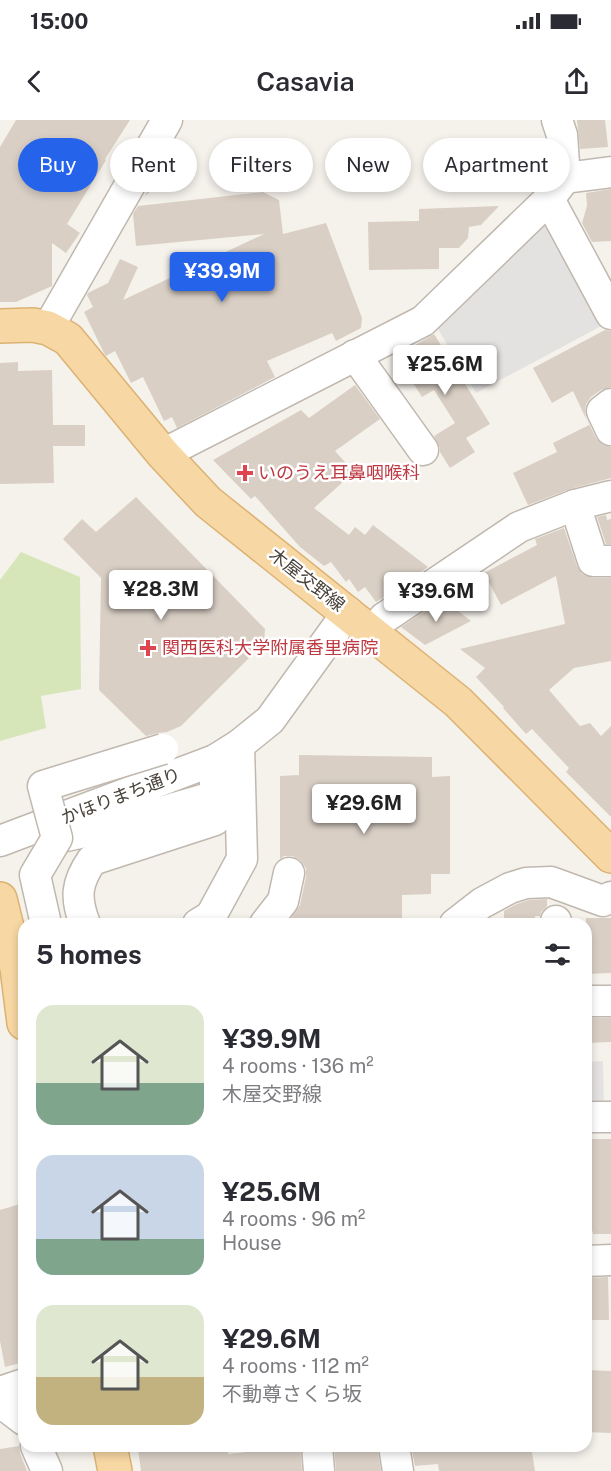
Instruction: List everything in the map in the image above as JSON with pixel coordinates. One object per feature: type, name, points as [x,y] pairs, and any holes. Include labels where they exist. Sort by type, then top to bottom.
[{"type":"main road","name":"木屋交野線","points":[[0,326],[33,325],[48,328],[68,339],[163,454],[208,502],[458,702],[611,856]]},
{"type":"main road","points":[[0,899],[18,982]]},
{"type":"main road","points":[[111,1452],[115,1471]]},
{"type":"street","points":[[48,328],[167,120]]},
{"type":"street","points":[[557,120],[562,138]]},
{"type":"street","points":[[570,184],[611,172]]},
{"type":"street","points":[[163,454],[423,321],[553,192]]},
{"type":"street","points":[[559,192],[611,314]]},
{"type":"street","points":[[355,355],[423,450]]},
{"type":"street","points":[[611,404],[602,411],[611,430]]},
{"type":"street","name":"かほりまち通り","points":[[0,842],[227,753],[270,720],[360,622],[384,618],[519,527],[575,505],[611,496]]},
{"type":"street","points":[[575,505],[593,561],[611,561]]},
{"type":"street","points":[[45,918],[35,875],[57,838],[43,786],[163,749]]},
{"type":"street","points":[[57,838],[116,825],[203,812],[215,820],[227,753]]},
{"type":"street","points":[[208,918],[211,916],[242,859],[227,753]]},
{"type":"street","points":[[203,812],[242,852]]},
{"type":"street","points":[[83,918],[79,907],[79,886],[84,871],[92,860],[203,812]]},
{"type":"street","points":[[270,918],[283,901],[289,873]]},
{"type":"street","points":[[463,918],[483,903],[510,888],[526,883],[551,882],[603,901],[611,897]]},
{"type":"street","points":[[592,1001],[611,1000]]},
{"type":"street","points":[[592,1117],[611,1117]]},
{"type":"street","points":[[592,1261],[611,1260]]},
{"type":"street","points":[[0,1392],[18,1386]]},
{"type":"street","points":[[0,1402],[18,1416]]},
{"type":"street","points":[[39,1452],[47,1471]]},
{"type":"street","points":[[317,1452],[319,1471]]},
{"type":"street","points":[[395,1452],[398,1471]]},
{"type":"green space","points":[[21,552],[80,577],[81,689],[41,696],[46,728],[0,741],[0,580]]},
{"type":"shaded area","points":[[547,218],[605,324],[476,393],[435,324]]},
{"type":"shaded area","points":[[603,1061],[604,1109],[592,1110],[592,1062]]},
{"type":"building","points":[[16,120],[130,120],[118,138],[110,138],[110,151],[98,173],[98,138],[18,138],[18,192],[86,192],[67,224],[80,233],[66,253],[52,243],[52,286],[16,302],[0,302],[0,147]]},
{"type":"building","points":[[577,120],[605,120],[608,147],[580,149]]},
{"type":"building","points":[[611,189],[611,241],[592,242],[582,223],[587,206],[586,193]]},
{"type":"building","points":[[263,192],[279,200],[283,234],[326,223],[362,318],[361,328],[336,341],[332,333],[267,361],[275,377],[177,428],[172,417],[164,421],[143,377],[131,383],[115,351],[106,356],[84,312],[93,307],[88,293],[108,283],[120,259],[138,267],[123,300],[264,234],[136,246],[133,214],[138,206]]},
{"type":"building","points":[[499,206],[481,225],[469,227],[468,238],[459,248],[439,248],[439,269],[369,270],[368,222],[419,221],[419,209]]},
{"type":"building","points":[[605,330],[611,331],[611,387],[591,397],[586,404],[585,411],[596,438],[602,444],[611,447],[611,478],[570,489],[528,505],[513,473],[557,452],[553,443],[589,425],[573,391],[552,403],[533,368]]},
{"type":"building","points":[[434,334],[490,424],[466,438],[475,452],[450,468],[434,436],[455,423],[434,390],[422,397],[396,356]]},
{"type":"building","points":[[18,362],[18,371],[52,370],[53,425],[85,425],[85,446],[53,446],[54,483],[0,484],[0,363]]},
{"type":"building","points":[[355,385],[380,419],[335,451],[354,472],[314,508],[349,535],[355,527],[365,535],[373,525],[428,567],[376,602],[365,587],[358,592],[349,579],[346,582],[331,562],[324,566],[300,547],[255,496],[251,499],[213,460],[301,410],[309,418]]},
{"type":"building","points":[[136,497],[265,629],[264,643],[181,726],[167,732],[146,736],[99,690],[101,578],[63,539],[82,519],[96,532]]},
{"type":"building","points":[[606,515],[607,520],[611,519],[611,544],[606,544],[597,517]]},
{"type":"building","points":[[564,528],[582,574],[593,578],[611,578],[611,661],[574,668],[549,690],[580,726],[590,723],[601,736],[611,726],[611,817],[566,772],[569,768],[532,729],[526,734],[476,677],[485,668],[460,649],[565,624],[556,576],[501,605],[484,573],[537,545],[535,539]]},
{"type":"building","points":[[443,599],[471,621],[425,645],[401,627]]},
{"type":"building","points":[[299,755],[432,757],[432,777],[450,776],[450,874],[431,874],[431,894],[402,895],[402,918],[292,918],[300,905],[306,868],[293,856],[284,856],[280,859],[280,776],[299,775]]},
{"type":"building","points":[[547,899],[547,906],[540,916],[504,918],[504,911],[529,900]]},
{"type":"building","points":[[592,918],[611,918],[611,973],[592,974]]},
{"type":"building","points":[[592,1018],[611,1018],[611,1042],[592,1043]]},
{"type":"building","points":[[592,1139],[611,1139],[611,1234],[593,1234]]},
{"type":"building","points":[[18,1205],[18,1364],[5,1367],[0,1341],[0,1210]]},
{"type":"building","points":[[608,1277],[609,1320],[592,1320],[592,1278]]},
{"type":"building","points":[[592,1370],[611,1371],[611,1433],[592,1432]]},
{"type":"building","points":[[18,1446],[18,1452],[27,1471],[0,1471],[0,1449]]},
{"type":"building","points":[[138,1452],[228,1452],[228,1454],[300,1452],[302,1471],[141,1471]]},
{"type":"building","points":[[334,1452],[378,1452],[381,1471],[336,1471]]},
{"type":"building","points":[[412,1452],[532,1452],[535,1471],[439,1471],[438,1464],[415,1466]]},
{"type":"place","name":"いのうえ耳鼻咽喉科","points":[[245,473]]},
{"type":"place","name":"関西医科大学附属香里病院","points":[[148,648]]}]
